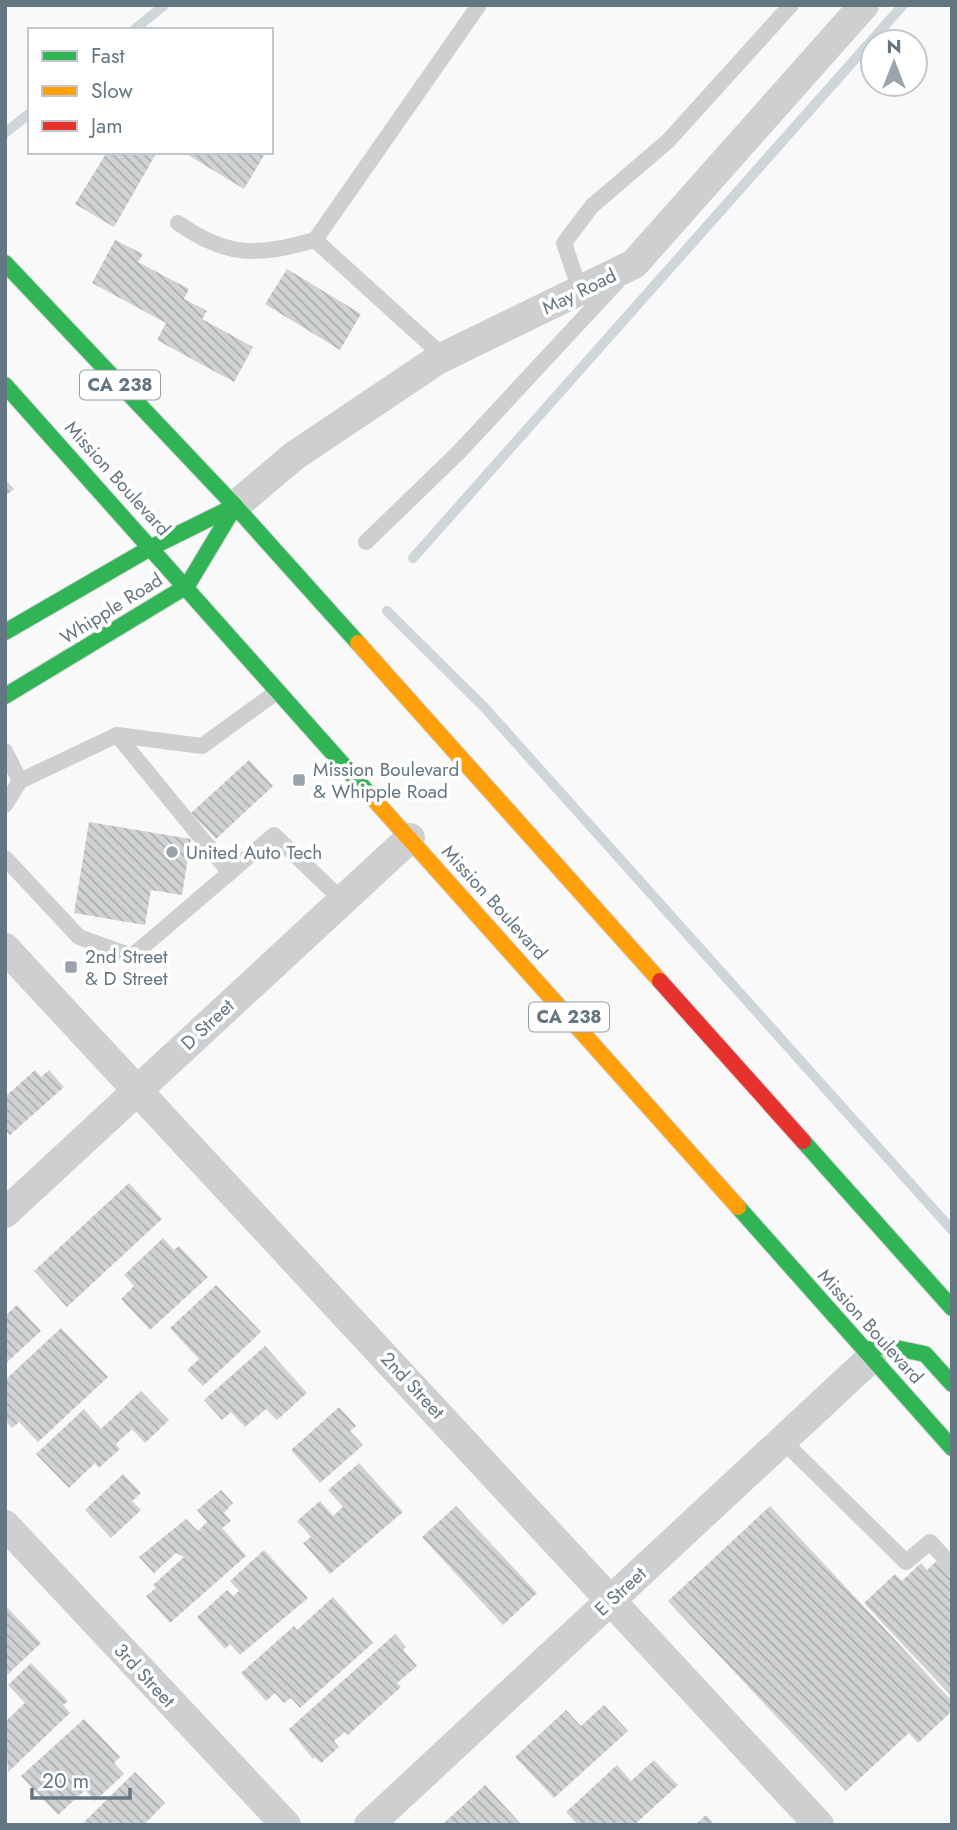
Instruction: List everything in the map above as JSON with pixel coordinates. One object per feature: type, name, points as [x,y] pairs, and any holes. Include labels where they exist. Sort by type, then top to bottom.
[{"type":"main road","name":"CA 238","points":[[5,263],[235,506],[952,1308]]},
{"type":"main road","name":"Mission Boulevard","points":[[5,384],[952,1448]]},
{"type":"main road","name":"Whipple Road","points":[[5,632],[152,547],[235,506]]},
{"type":"main road","name":"Whipple Road","points":[[5,696],[187,586],[235,506]]},
{"type":"main road","points":[[868,1354],[886,1346],[925,1354],[952,1384]]},
{"type":"street","name":"May Road","points":[[235,506],[294,456],[444,357],[634,264],[864,5]]},
{"type":"street","name":"D Street","points":[[5,1213],[410,838]]},
{"type":"street","name":"2nd Street","points":[[5,948],[819,1825]]},
{"type":"street","name":"E Street","points":[[369,1825],[783,1441],[868,1354]]},
{"type":"street","name":"3rd Street","points":[[5,1525],[286,1825]]},
{"type":"lane","points":[[178,223],[204,241],[242,252],[287,248],[315,240],[479,5]]},
{"type":"lane","points":[[580,290],[564,243],[592,206],[668,141],[791,5]]},
{"type":"lane","points":[[315,240],[444,357]]},
{"type":"lane","points":[[366,542],[458,452],[634,264]]},
{"type":"lane","points":[[5,806],[20,781],[117,735],[202,746],[279,690]]},
{"type":"lane","points":[[117,735],[230,873]]},
{"type":"lane","points":[[5,751],[20,781]]},
{"type":"lane","points":[[5,858],[79,937],[132,956],[274,835],[342,900]]},
{"type":"lane","points":[[783,1441],[906,1562],[930,1542],[952,1566]]},
{"type":"building","points":[[106,154],[156,154],[114,227],[75,204]]},
{"type":"building","points":[[186,154],[265,154],[244,189]]},
{"type":"building","points":[[115,240],[143,254],[138,262],[189,289],[184,299],[207,311],[202,319],[253,347],[234,382],[157,340],[166,323],[92,283]]},
{"type":"building","points":[[287,269],[361,314],[340,350],[265,304]]},
{"type":"building","points":[[5,479],[14,489],[5,496]]},
{"type":"building","points":[[249,760],[273,786],[216,839],[191,813]]},
{"type":"building","points":[[89,822],[191,839],[182,895],[151,890],[145,925],[74,913]]},
{"type":"building","points":[[35,1070],[41,1077],[49,1070],[64,1087],[10,1135],[5,1130],[5,1097]]},
{"type":"building","points":[[129,1183],[162,1219],[67,1307],[34,1271]]},
{"type":"building","points":[[163,1238],[174,1250],[179,1246],[208,1277],[150,1330],[121,1299],[134,1286],[124,1275]]},
{"type":"building","points":[[216,1285],[261,1332],[203,1386],[187,1370],[199,1359],[170,1328]]},
{"type":"building","points":[[17,1305],[41,1331],[5,1364],[5,1316]]},
{"type":"building","points":[[61,1328],[108,1377],[38,1442],[19,1422],[12,1428],[5,1420],[5,1380]]},
{"type":"building","points":[[265,1346],[307,1393],[277,1420],[266,1409],[245,1427],[231,1412],[222,1420],[204,1400]]},
{"type":"building","points":[[141,1391],[169,1420],[145,1443],[132,1429],[116,1444],[120,1449],[99,1468],[95,1463],[69,1488],[36,1454],[84,1409],[101,1429]]},
{"type":"building","points":[[339,1407],[356,1426],[350,1431],[363,1445],[320,1483],[291,1450]]},
{"type":"building","points":[[359,1463],[403,1512],[330,1574],[303,1543],[311,1537],[297,1521],[320,1501],[333,1516],[343,1507],[328,1490]]},
{"type":"building","points":[[123,1474],[141,1493],[132,1501],[141,1510],[111,1538],[85,1510]]},
{"type":"building","points":[[221,1490],[233,1503],[224,1513],[231,1521],[222,1528],[246,1556],[170,1623],[146,1596],[156,1588],[153,1585],[184,1557],[176,1553],[154,1573],[139,1557],[186,1519],[198,1531],[207,1522],[197,1510]]},
{"type":"building","points":[[456,1506],[537,1593],[503,1625],[422,1537]]},
{"type":"building","points":[[770,1506],[952,1701],[952,1711],[918,1743],[909,1733],[846,1791],[668,1601]]},
{"type":"building","points":[[264,1550],[308,1598],[240,1655],[230,1644],[225,1649],[197,1617],[227,1590],[233,1596],[239,1591],[230,1581]]},
{"type":"building","points":[[941,1557],[952,1568],[952,1697],[864,1603],[895,1574],[902,1581],[921,1563],[927,1570]]},
{"type":"building","points":[[333,1597],[373,1643],[300,1708],[291,1698],[284,1703],[275,1693],[266,1701],[241,1673],[294,1626],[297,1630]]},
{"type":"building","points":[[5,1605],[41,1643],[5,1677]]},
{"type":"building","points":[[395,1634],[406,1647],[403,1650],[417,1666],[397,1683],[401,1687],[348,1735],[345,1732],[334,1741],[339,1747],[321,1763],[315,1757],[313,1759],[289,1729]]},
{"type":"building","points":[[31,1663],[68,1701],[63,1705],[70,1713],[8,1772],[5,1722],[25,1703],[8,1685]]},
{"type":"building","points":[[604,1705],[628,1731],[554,1798],[515,1757],[566,1710],[581,1726]]},
{"type":"building","points":[[84,1719],[120,1757],[114,1763],[124,1774],[95,1801],[85,1790],[58,1815],[21,1776]]},
{"type":"building","points":[[654,1760],[678,1785],[634,1825],[578,1825],[566,1812],[617,1765],[631,1781]]},
{"type":"building","points":[[135,1772],[165,1803],[144,1825],[81,1825]]},
{"type":"building","points":[[485,1785],[522,1825],[442,1825]]},
{"type":"building","points":[[706,1815],[715,1825],[695,1825]]},
{"type":"waterway","points":[[136,28],[164,5]]},
{"type":"waterway","points":[[413,558],[903,5]]},
{"type":"waterway","points":[[5,133],[28,115]]},
{"type":"waterway","points":[[387,611],[484,707],[952,1230]]},
{"type":"traffic: fast","points":[[5,263],[235,506],[358,643]]},
{"type":"traffic: fast","points":[[5,385],[371,796]]},
{"type":"traffic: fast","points":[[5,632],[152,547],[235,506]]},
{"type":"traffic: fast","points":[[5,696],[187,586],[235,506]]},
{"type":"traffic: fast","points":[[803,1141],[952,1308]]},
{"type":"traffic: fast","points":[[738,1207],[952,1448]]},
{"type":"traffic: fast","points":[[865,1350],[886,1346],[925,1354],[952,1384]]},
{"type":"traffic: slow","points":[[358,643],[660,981]]},
{"type":"traffic: slow","points":[[371,796],[738,1207]]},
{"type":"traffic: jam","points":[[660,981],[803,1141]]},
{"type":"place","name":"Mission Boulevard & Whipple Road","points":[[299,780]]},
{"type":"place","name":"United Auto Tech","points":[[172,852]]},
{"type":"place","name":"2nd Street & D Street","points":[[71,967]]}]
